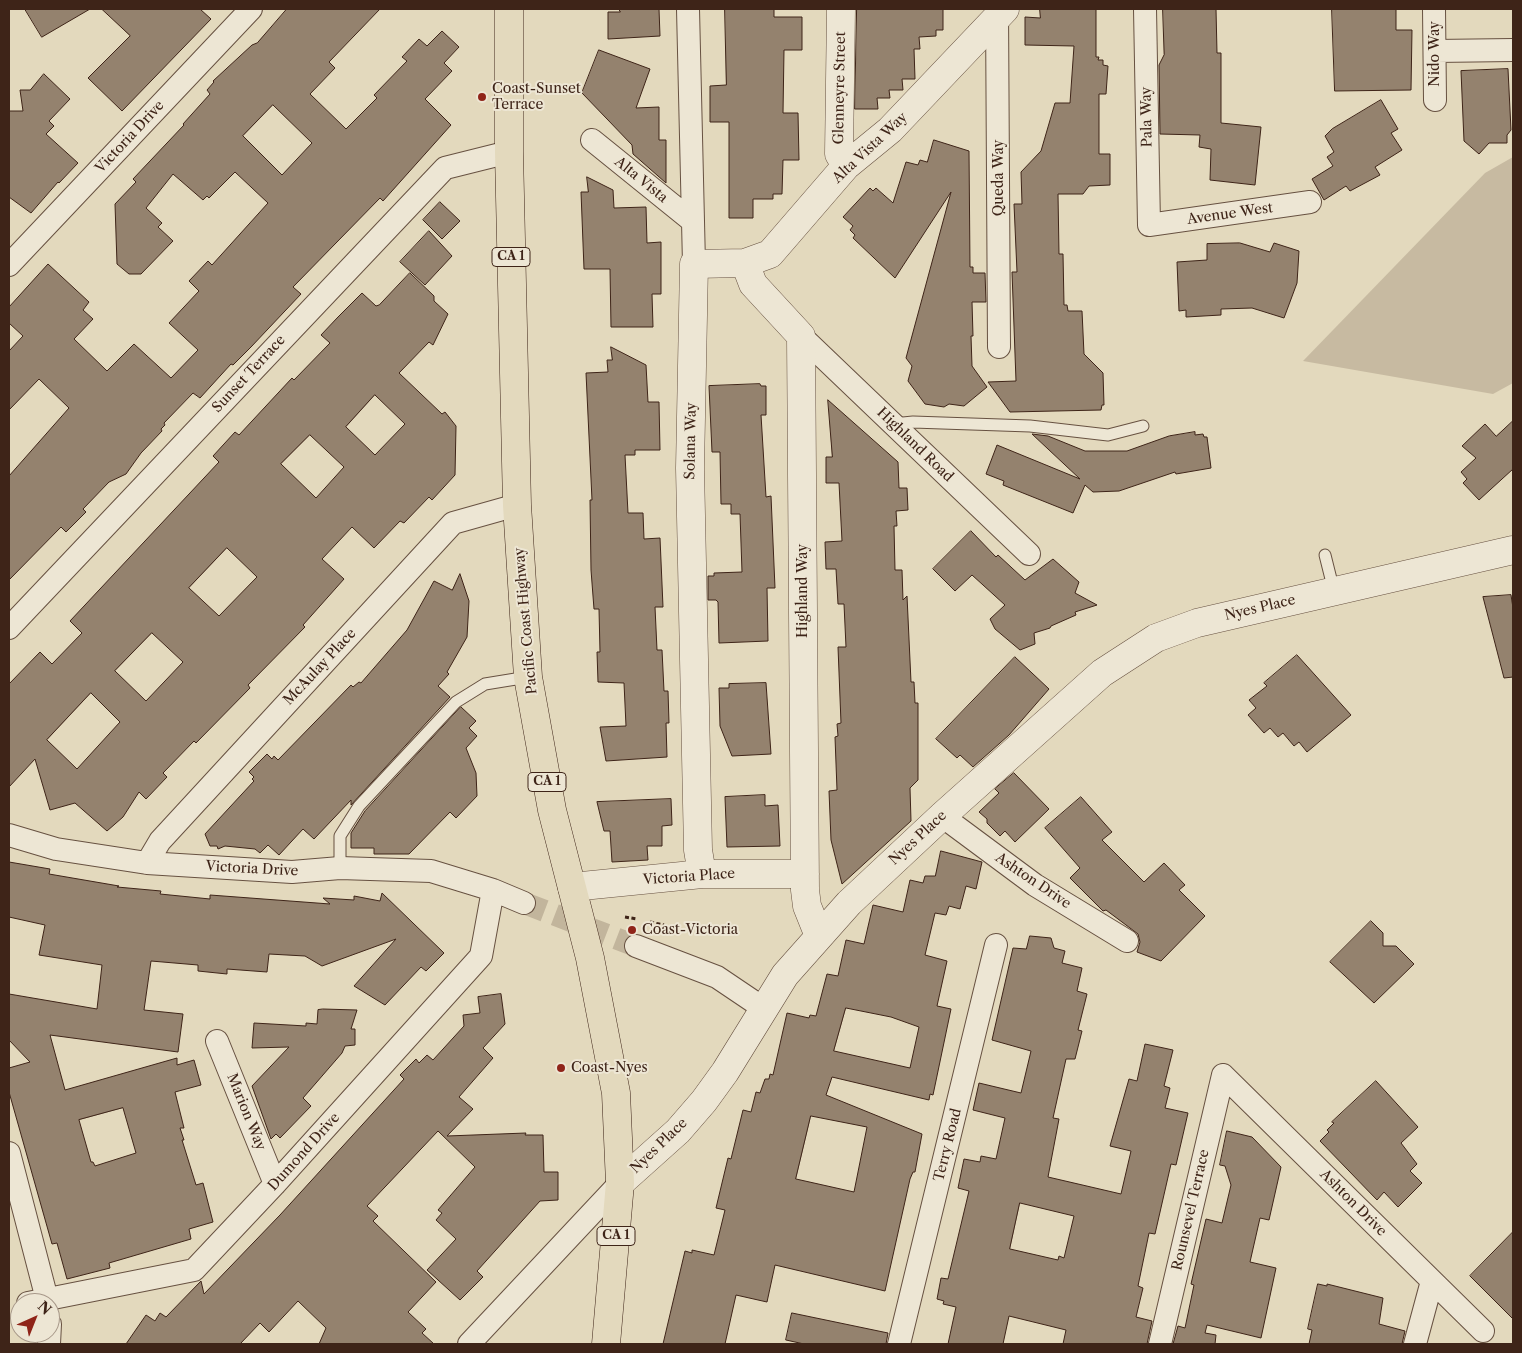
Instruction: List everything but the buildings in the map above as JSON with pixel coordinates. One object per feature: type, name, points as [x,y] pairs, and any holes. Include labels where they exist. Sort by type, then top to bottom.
[{"type":"highway","name":"Pacific Coast Highway","points":[[509,9],[509,152],[517,505],[528,677],[552,810],[594,977],[616,1093],[620,1183],[606,1344]]},
{"type":"street","name":"Victoria Drive","points":[[9,265],[252,9]]},
{"type":"street","name":"Solana Way","points":[[688,9],[691,220],[694,264],[690,468],[698,850],[702,874]]},
{"type":"street","name":"Glenneyre Street","points":[[841,9],[839,154],[846,166]]},
{"type":"street","name":"Pala Way","points":[[1145,9],[1149,225]]},
{"type":"street","name":"Nido Way","points":[[1434,9],[1435,100]]},
{"type":"street","name":"Alta Vista Way","points":[[694,264],[745,263],[770,254],[846,166],[890,130],[1000,12]]},
{"type":"street","name":"Queda Way","points":[[999,347],[1000,12]]},
{"type":"street","points":[[1435,51],[1513,50]]},
{"type":"street","name":"Alta Vista","points":[[592,140],[691,220]]},
{"type":"street","name":"Sunset Terrace","points":[[9,628],[444,168],[509,152]]},
{"type":"street","name":"Avenue West","points":[[1149,225],[1310,202]]},
{"type":"street","points":[[745,263],[753,284],[801,336]]},
{"type":"street","name":"Highland Road","points":[[801,336],[1029,554]]},
{"type":"street","name":"Highland Way","points":[[801,336],[805,874],[807,906],[819,936]]},
{"type":"street","name":"McAulay Place","points":[[147,863],[160,841],[453,523],[517,505]]},
{"type":"street","name":"Nyes Place","points":[[470,1344],[620,1183],[678,1131],[704,1101],[725,1072],[785,975],[849,903],[942,816],[1102,673],[1156,638],[1197,623],[1513,550]]},
{"type":"street","name":"Ashton Drive","points":[[942,816],[1035,885],[1127,941]]},
{"type":"street","name":"Victoria Drive","points":[[9,835],[56,849],[147,863],[292,872],[340,868],[431,871],[493,890],[524,903]]},
{"type":"street","name":"Victoria Place","points":[[572,887],[702,874],[805,874]]},
{"type":"street","name":"Dumond Drive","points":[[60,1297],[194,1270],[275,1184],[481,956],[493,890]]},
{"type":"street","name":"Terry Road","points":[[899,1344],[996,945]]},
{"type":"street","points":[[636,946],[717,977],[763,1008]]},
{"type":"street","name":"Marion Way","points":[[217,1041],[275,1184]]},
{"type":"street","name":"Ashton Drive","points":[[1223,1075],[1483,1332]]},
{"type":"street","name":"Rounsevel Terrace","points":[[1160,1344],[1223,1075]]},
{"type":"street","points":[[9,1153],[39,1293]]},
{"type":"street","points":[[1415,1344],[1432,1281]]},
{"type":"lane","points":[[893,424],[913,422],[1030,426],[1108,435],[1143,426]]},
{"type":"lane","points":[[1325,555],[1334,591]]},
{"type":"lane","points":[[340,868],[340,836],[359,806],[456,702],[485,684],[528,677]]},
{"type":"path","points":[[625,917],[631,918]]},
{"type":"shaded area","points":[[1513,157],[1513,383],[1493,394],[1303,361],[1485,173]]},
{"type":"tunnel","points":[[524,903],[636,946]]},
{"type":"place","name":"Coast-Sunset Terrace","points":[[482,97]]},
{"type":"place","name":"Coast-Victoria","points":[[632,930]]},
{"type":"place","name":"Coast-Nyes","points":[[561,1068]]}]
